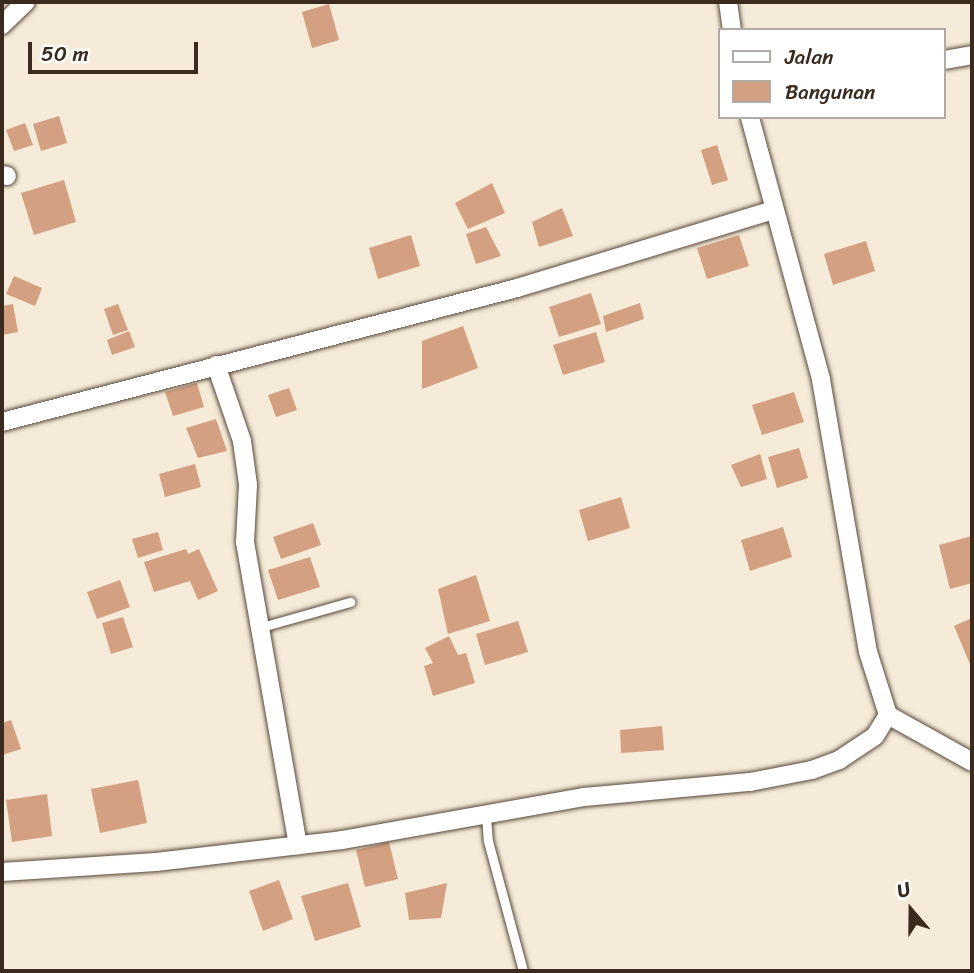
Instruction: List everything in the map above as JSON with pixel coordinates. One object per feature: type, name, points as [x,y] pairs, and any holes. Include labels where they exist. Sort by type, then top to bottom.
[{"type":"street","points":[[2,25],[26,2]]},
{"type":"street","points":[[728,2],[732,28]]},
{"type":"street","points":[[946,60],[972,55]]},
{"type":"street","points":[[751,119],[821,379],[868,652],[888,715],[970,757]]},
{"type":"street","points":[[2,422],[517,288],[774,210]]},
{"type":"street","points":[[216,365],[242,441],[248,485],[245,542],[298,845]]},
{"type":"street","points":[[2,872],[156,862],[298,845],[437,827],[584,797],[750,782],[812,770],[861,747],[888,715]]},
{"type":"lane","points":[[258,628],[350,602]]},
{"type":"lane","points":[[486,815],[488,841],[523,971]]},
{"type":"building","points":[[329,4],[339,40],[312,48],[302,12]]},
{"type":"building","points":[[59,116],[67,143],[41,151],[33,124]]},
{"type":"building","points":[[25,123],[33,145],[14,151],[6,130]]},
{"type":"building","points":[[717,145],[728,180],[712,185],[701,150]]},
{"type":"building","points":[[64,180],[76,222],[34,235],[21,193]]},
{"type":"building","points":[[492,183],[505,213],[468,229],[455,203]]},
{"type":"building","points":[[562,208],[573,236],[539,247],[532,222]]},
{"type":"building","points":[[486,227],[501,256],[476,264],[466,234]]},
{"type":"building","points":[[411,235],[420,266],[378,279],[369,248]]},
{"type":"building","points":[[739,235],[749,266],[707,279],[697,248]]},
{"type":"building","points":[[866,241],[875,271],[833,285],[824,254]]},
{"type":"building","points":[[14,276],[42,288],[35,306],[6,294]]},
{"type":"building","points":[[591,293],[601,324],[559,337],[549,307]]},
{"type":"building","points":[[640,303],[644,319],[606,332],[603,316]]},
{"type":"building","points":[[13,304],[18,332],[2,335],[2,306]]},
{"type":"building","points":[[118,304],[128,330],[113,335],[104,309]]},
{"type":"building","points":[[463,326],[478,368],[422,389],[422,341]]},
{"type":"building","points":[[129,331],[135,347],[112,355],[107,340]]},
{"type":"building","points":[[596,332],[605,362],[563,375],[553,345]]},
{"type":"building","points":[[197,383],[204,407],[173,416],[165,392]]},
{"type":"building","points":[[289,388],[297,410],[276,417],[268,395]]},
{"type":"building","points":[[794,392],[804,422],[762,435],[752,405]]},
{"type":"building","points":[[216,419],[227,451],[198,458],[186,428]]},
{"type":"building","points":[[799,448],[808,478],[777,488],[768,457]]},
{"type":"building","points":[[760,454],[767,479],[741,487],[731,465]]},
{"type":"building","points":[[195,464],[201,487],[165,497],[159,474]]},
{"type":"building","points":[[621,497],[630,528],[588,541],[579,510]]},
{"type":"building","points":[[313,523],[321,545],[281,559],[273,537]]},
{"type":"building","points":[[783,527],[792,557],[750,571],[741,540]]},
{"type":"building","points":[[158,532],[163,550],[138,558],[132,539]]},
{"type":"building","points":[[972,536],[972,583],[950,589],[939,545]]},
{"type":"building","points":[[186,549],[188,554],[199,549],[218,591],[198,600],[190,581],[154,592],[144,562]]},
{"type":"building","points":[[310,557],[320,587],[278,600],[268,570]]},
{"type":"building","points":[[476,575],[490,621],[448,634],[438,589]]},
{"type":"building","points":[[120,580],[130,607],[97,619],[87,592]]},
{"type":"building","points":[[123,617],[133,647],[111,654],[102,623]]},
{"type":"building","points":[[972,618],[972,669],[954,626]]},
{"type":"building","points":[[518,621],[528,652],[485,665],[476,634]]},
{"type":"building","points":[[449,636],[458,655],[466,653],[475,683],[433,696],[424,666],[433,663],[425,648]]},
{"type":"building","points":[[972,669],[972,717],[970,717]]},
{"type":"building","points":[[11,720],[21,749],[2,755],[2,723]]},
{"type":"building","points":[[662,726],[664,750],[621,753],[620,730]]},
{"type":"building","points":[[138,780],[147,823],[100,833],[91,789]]},
{"type":"building","points":[[47,794],[52,836],[12,842],[6,800]]},
{"type":"building","points":[[389,842],[398,879],[365,887],[356,850]]},
{"type":"building","points":[[279,880],[293,919],[263,931],[249,891]]},
{"type":"building","points":[[348,883],[361,927],[315,941],[301,896]]},
{"type":"building","points":[[447,883],[441,918],[409,920],[405,893]]}]
